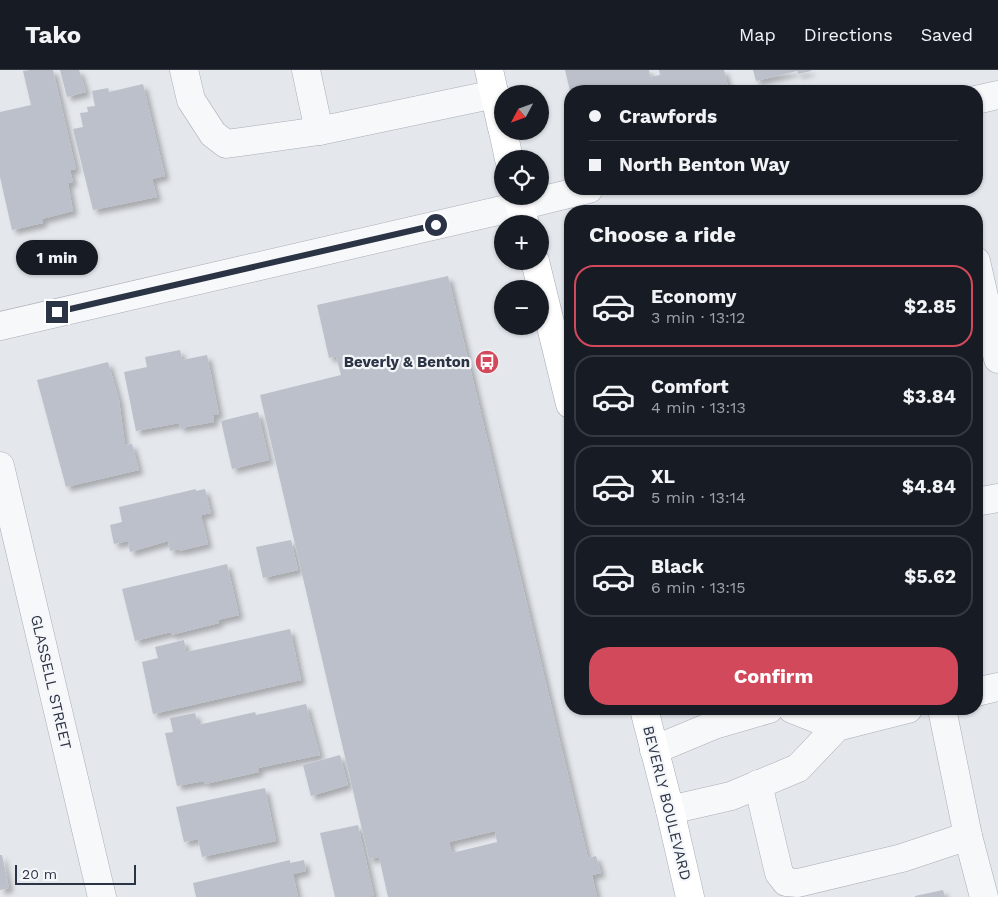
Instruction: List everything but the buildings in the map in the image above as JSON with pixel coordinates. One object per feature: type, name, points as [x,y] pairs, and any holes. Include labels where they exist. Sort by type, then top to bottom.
[{"type":"main road","points":[[537,270],[564,379]]},
{"type":"main road","name":"BEVERLY BOULEVARD","points":[[645,715],[690,897]]},
{"type":"street","points":[[184,70],[191,100],[213,134],[226,144],[319,131],[492,82]]},
{"type":"street","points":[[306,70],[319,131]]},
{"type":"street","points":[[983,98],[998,95]]},
{"type":"street","points":[[0,326],[520,209],[568,195]]},
{"type":"street","points":[[983,292],[998,359]]},
{"type":"street","name":"GLASSELL STREET","points":[[0,466],[102,897]]},
{"type":"street","points":[[983,501],[998,498]]},
{"type":"street","points":[[983,690],[998,687]]},
{"type":"street","points":[[654,750],[714,725],[748,715]]},
{"type":"street","points":[[807,715],[837,727]]},
{"type":"street","points":[[670,810],[731,796],[798,768],[837,727],[884,715]]},
{"type":"street","points":[[943,715],[968,836],[984,897]]},
{"type":"street","points":[[758,784],[779,873],[786,882],[798,883],[902,858],[968,836]]},
{"type":"place","name":"Beverly & Benton","points":[[487,362]]},
{"type":"route","points":[[57,312],[436,225]]}]
